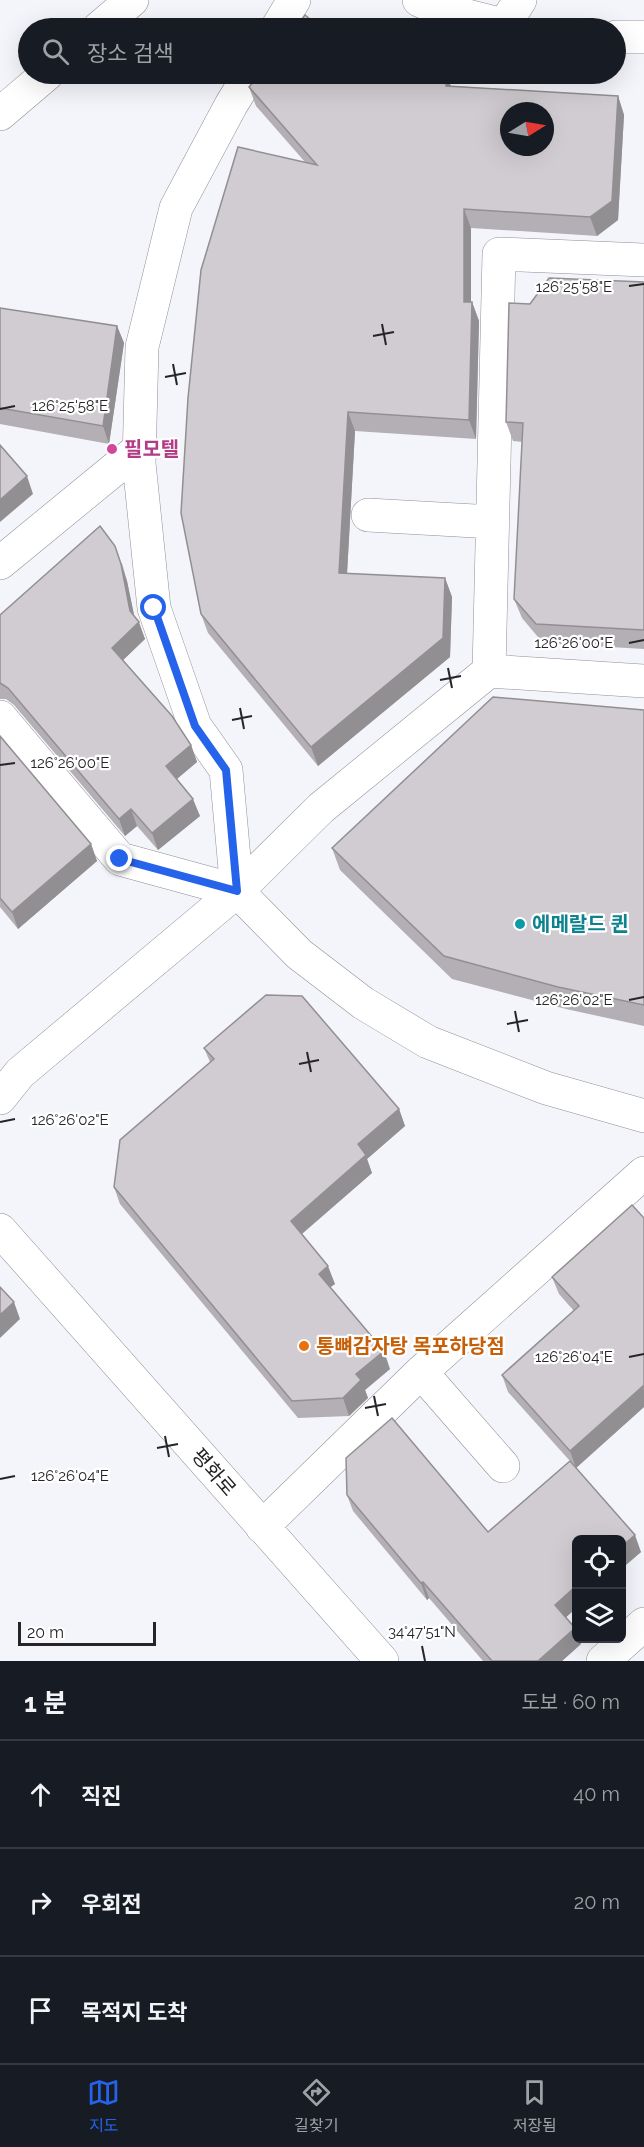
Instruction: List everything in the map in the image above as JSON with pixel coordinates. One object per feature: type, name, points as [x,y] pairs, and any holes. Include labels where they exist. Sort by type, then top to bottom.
[{"type":"street","points":[[111,18],[132,0]]},
{"type":"street","points":[[283,18],[294,0]]},
{"type":"street","points":[[419,0],[440,9],[513,18]]},
{"type":"street","points":[[626,37],[644,38]]},
{"type":"street","points":[[0,114],[35,84]]},
{"type":"street","points":[[237,891],[226,770],[195,726],[154,608],[139,449],[142,347],[176,208],[244,84]]},
{"type":"street","points":[[489,671],[499,254],[644,260],[644,235]]},
{"type":"street","points":[[0,563],[139,449]]},
{"type":"street","points":[[368,514],[493,522]]},
{"type":"street","points":[[0,1098],[20,1073],[237,891],[321,808],[489,671],[644,681]]},
{"type":"street","points":[[0,717],[120,859],[237,891],[299,954],[363,1003],[428,1042],[546,1088],[644,1116]]},
{"type":"street","points":[[262,1527],[421,1372],[644,1173]]},
{"type":"street","name":"평화로","points":[[0,1230],[382,1661]]},
{"type":"street","points":[[421,1372],[503,1466]]},
{"type":"street","points":[[603,1661],[644,1624]]},
{"type":"building","points":[[252,84],[446,84],[446,86],[618,96],[612,201],[590,217],[464,209],[464,302],[472,302],[469,420],[348,412],[339,573],[445,578],[443,638],[311,747],[201,614],[181,513],[188,398],[201,270],[238,147],[317,165],[249,87]]},
{"type":"building","points":[[549,278],[644,282],[644,630],[536,624],[514,599],[523,423],[506,422],[509,303],[530,304]]},
{"type":"building","points":[[0,308],[117,326],[103,426],[0,408]]},
{"type":"building","points":[[0,445],[27,476],[0,500]]},
{"type":"building","points":[[100,526],[115,546],[130,611],[139,622],[112,648],[172,716],[191,745],[166,766],[193,799],[152,833],[131,809],[119,819],[8,688],[0,683],[0,615]]},
{"type":"building","name":"에메랄드 퀸","points":[[493,697],[644,710],[644,1005],[558,987],[444,956],[332,848]]},
{"type":"building","points":[[0,736],[91,844],[12,912],[0,898]]},
{"type":"building","points":[[266,995],[302,996],[399,1109],[358,1144],[366,1155],[291,1221],[328,1266],[319,1274],[384,1351],[356,1374],[361,1380],[343,1398],[292,1401],[114,1187],[120,1140],[214,1059],[204,1048]]},
{"type":"building","points":[[632,1205],[644,1218],[644,1387],[570,1451],[502,1375],[579,1306],[552,1277]]},
{"type":"building","points":[[0,1287],[14,1302],[0,1315]]},
{"type":"building","points":[[392,1418],[488,1532],[570,1461],[635,1535],[626,1543],[626,1535],[572,1535],[572,1590],[555,1605],[572,1625],[572,1631],[538,1661],[492,1661],[423,1582],[421,1583],[347,1495],[346,1458]]},
{"type":"place","name":"필모텔","points":[[112,449]]},
{"type":"place","name":"에메랄드 퀸","points":[[520,924]]},
{"type":"place","name":"통뼈감자탕 목포하당점","points":[[304,1346]]},
{"type":"route","points":[[120,859],[237,891],[226,770],[195,726],[154,608]]}]
